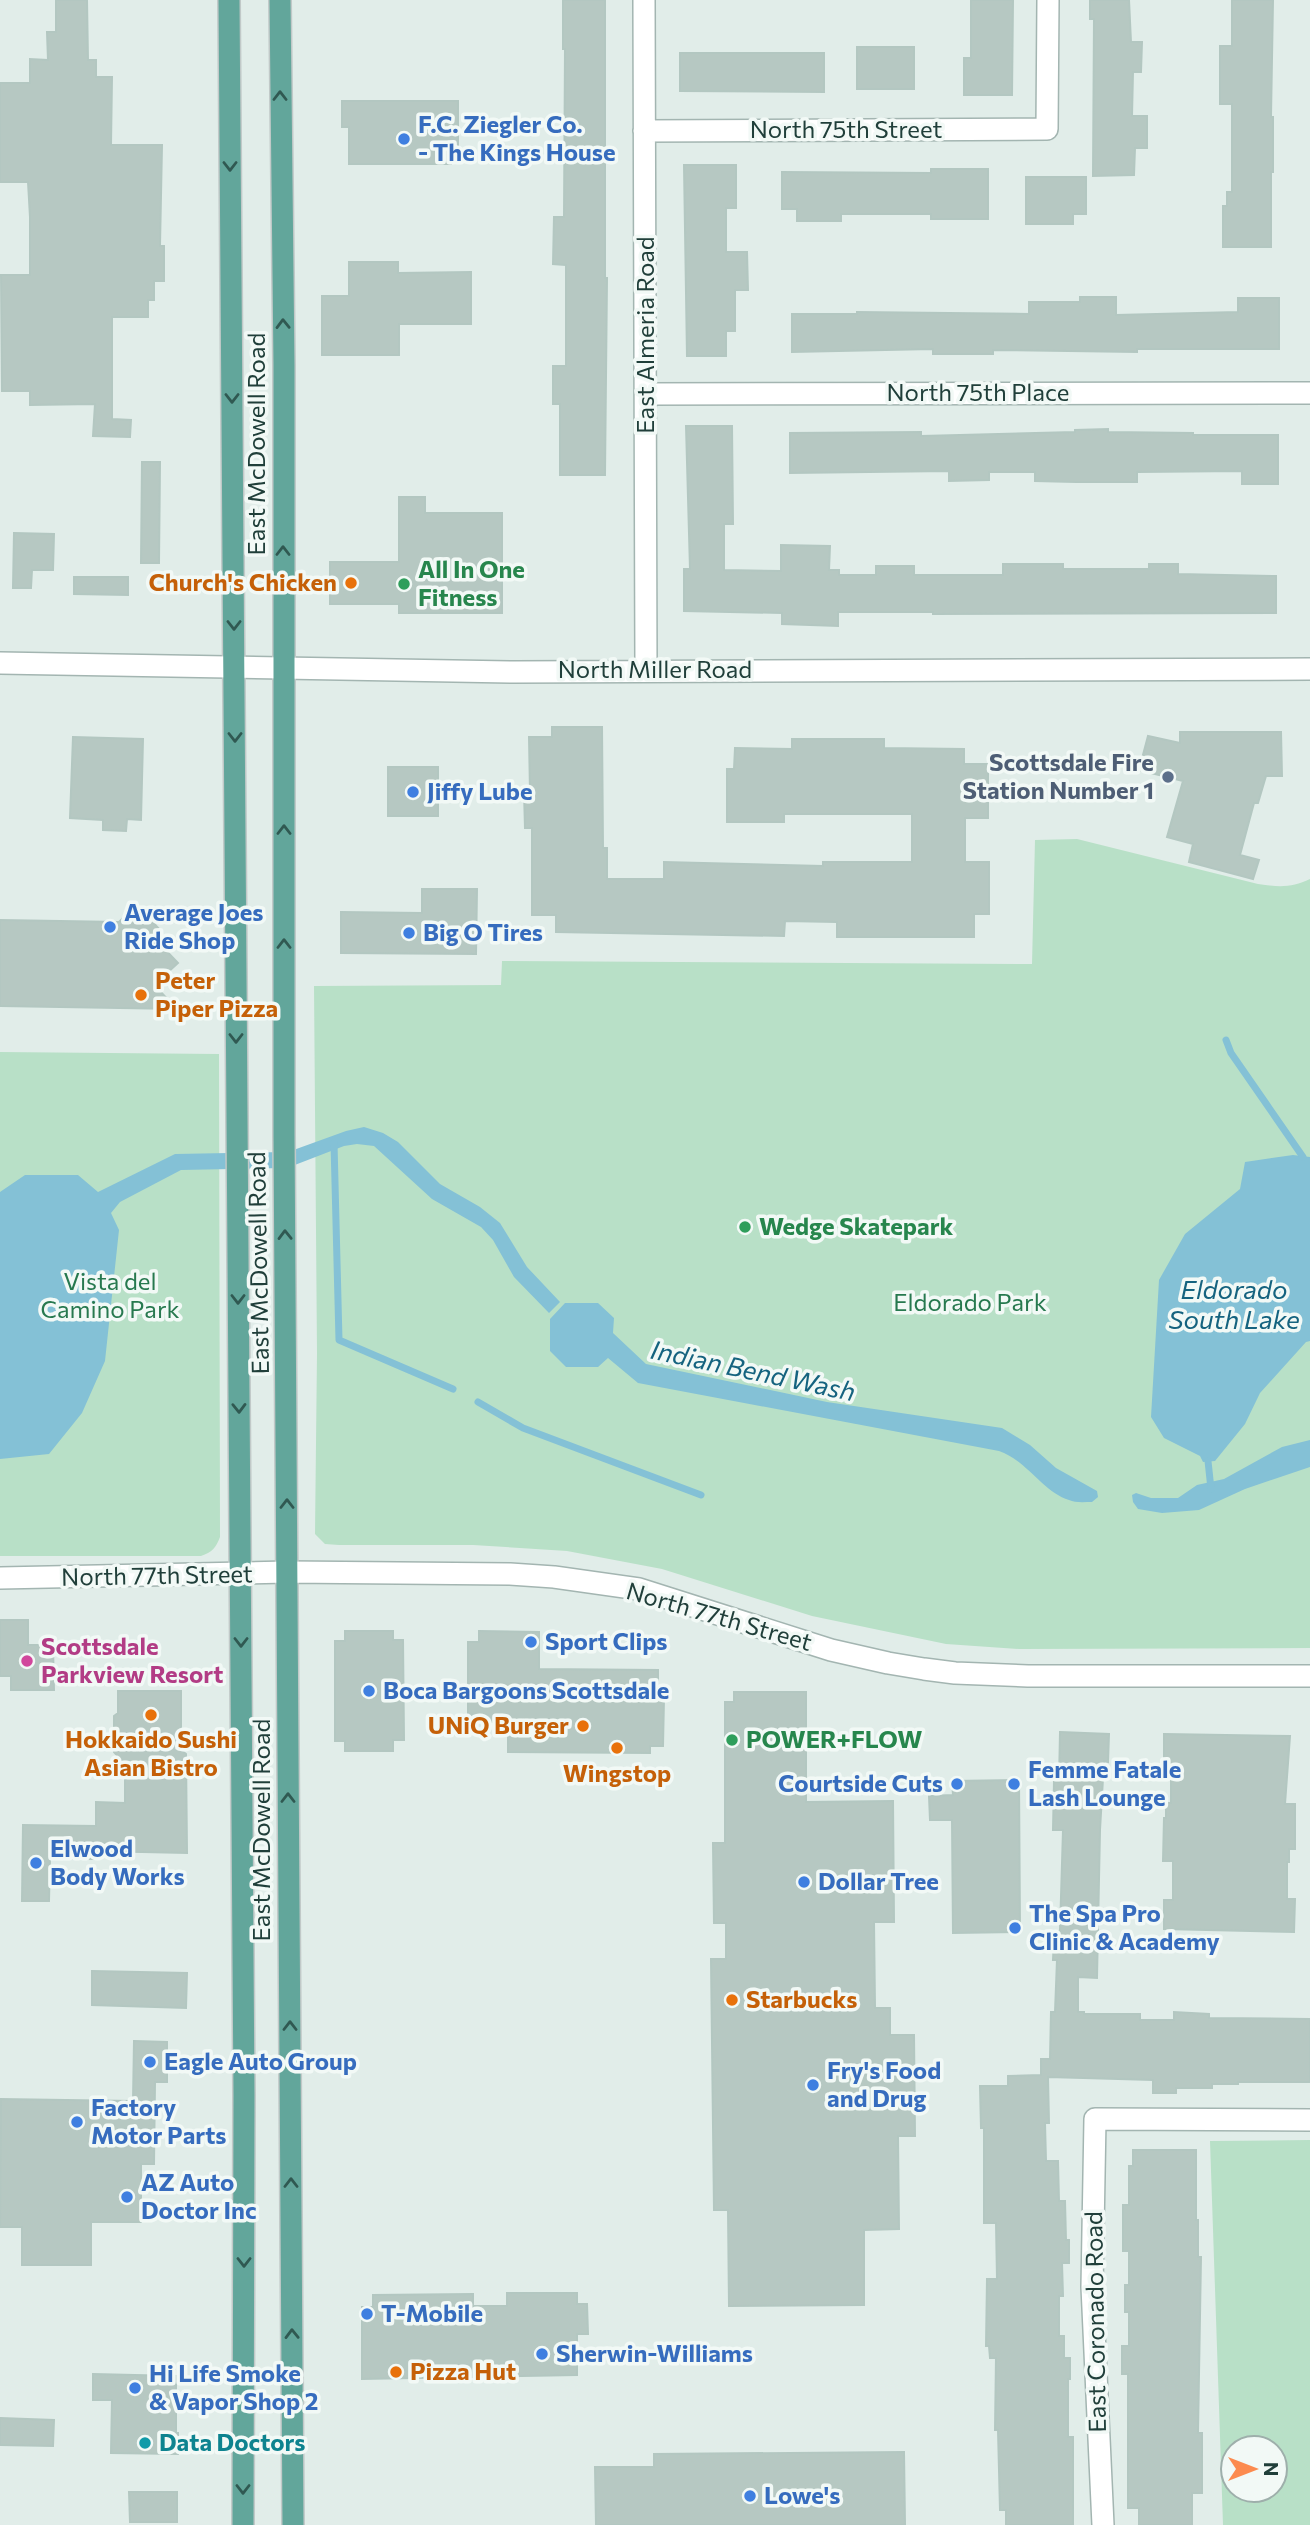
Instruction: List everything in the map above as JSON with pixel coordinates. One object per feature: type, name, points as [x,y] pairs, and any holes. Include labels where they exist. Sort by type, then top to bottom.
[{"type":"main road","name":"East McDowell Road","points":[[229,0],[244,2095],[243,2525]]},
{"type":"main road","name":"East McDowell Road","points":[[280,0],[293,2525]]},
{"type":"street","name":"East Almeria Road","points":[[644,0],[646,670]]},
{"type":"street","name":"North 75th Street","points":[[644,131],[1047,129],[1048,0]]},
{"type":"street","name":"North 75th Place","points":[[646,394],[1310,393]]},
{"type":"street","name":"North Miller Road","points":[[0,663],[515,672],[1310,669]]},
{"type":"street","name":"North 77th Street","points":[[0,1578],[287,1572],[510,1574],[554,1577],[639,1589],[831,1650],[888,1664],[956,1673],[1135,1677],[1310,1676]]},
{"type":"street","name":"East Coronado Road","points":[[1103,2525],[1092,2287],[1095,2119],[1310,2120]]},
{"type":"green space","name":"Eldorado Park","points":[[1077,839],[1258,884],[1285,886],[1310,879],[1310,1648],[1019,1649],[946,1644],[812,1616],[662,1569],[567,1551],[473,1545],[339,1545],[325,1544],[315,1534],[317,1353],[314,986],[501,985],[502,961],[1032,964],[1035,840]]},
{"type":"green space","name":"Vista del Camino Park","points":[[0,1052],[219,1054],[220,1537],[213,1549],[201,1556],[0,1556]]},
{"type":"green space","points":[[1310,2140],[1310,2525],[1223,2525],[1222,2504],[1289,2504],[1289,2434],[1220,2434],[1210,2141]]},
{"type":"water","points":[[364,1127],[383,1133],[398,1142],[440,1184],[480,1207],[500,1223],[527,1267],[560,1302],[549,1313],[514,1277],[493,1240],[481,1227],[432,1199],[374,1146],[344,1146],[287,1168],[181,1170],[120,1202],[111,1213],[119,1230],[105,1361],[82,1413],[49,1454],[0,1459],[0,1192],[25,1175],[78,1175],[98,1192],[175,1154],[288,1152]]},
{"type":"water","name":"Eldorado South Lake","points":[[1293,1155],[1310,1157],[1310,1341],[1306,1342],[1260,1393],[1245,1424],[1215,1461],[1203,1462],[1200,1456],[1164,1438],[1151,1417],[1159,1280],[1185,1234],[1240,1189],[1245,1162]]},
{"type":"water","points":[[565,1303],[598,1303],[614,1318],[613,1333],[646,1364],[827,1402],[1002,1428],[1030,1445],[1056,1468],[1097,1491],[1098,1497],[1092,1502],[1080,1502],[1060,1496],[1018,1461],[999,1451],[638,1383],[608,1358],[598,1367],[566,1367],[550,1351],[550,1319]]},
{"type":"water","points":[[1310,1440],[1310,1467],[1245,1489],[1199,1510],[1162,1513],[1138,1509],[1133,1502],[1132,1495],[1136,1493],[1151,1498],[1178,1498],[1197,1485],[1224,1479],[1282,1447]]},
{"type":"building","points":[[56,0],[87,0],[88,60],[96,60],[96,77],[112,77],[111,145],[162,145],[160,246],[164,246],[164,281],[154,281],[154,300],[148,300],[148,317],[112,317],[112,419],[131,420],[130,437],[93,436],[95,404],[30,405],[30,391],[2,391],[1,275],[30,275],[30,217],[28,182],[0,182],[0,83],[30,83],[30,59],[48,60],[47,32],[56,32]]},
{"type":"building","points":[[563,0],[605,0],[605,475],[560,475],[560,404],[553,404],[553,366],[566,366],[566,265],[553,264],[554,217],[564,217]]},
{"type":"building","points":[[971,0],[1013,0],[1012,95],[964,95],[964,58],[971,58]]},
{"type":"building","points":[[1090,0],[1129,0],[1131,42],[1142,42],[1141,72],[1133,72],[1132,116],[1147,116],[1147,148],[1135,148],[1134,175],[1093,176],[1094,19],[1090,19]]},
{"type":"building","points":[[1232,0],[1273,0],[1271,247],[1223,247],[1223,206],[1227,206],[1227,192],[1232,192],[1232,104],[1220,104],[1220,46],[1232,46]]},
{"type":"building","points":[[857,47],[914,47],[914,89],[857,89]]},
{"type":"building","points":[[680,53],[824,53],[824,92],[680,91]]},
{"type":"building","name":"F.C. Ziegler Co. - The Kings House","points":[[342,101],[458,101],[458,151],[451,151],[451,164],[349,164],[349,127],[342,127]]},
{"type":"building","points":[[684,165],[736,165],[736,208],[726,208],[726,252],[747,252],[748,290],[735,290],[735,331],[726,331],[726,356],[687,356]]},
{"type":"building","points":[[931,169],[988,169],[988,219],[931,219],[931,214],[841,214],[841,221],[797,221],[797,209],[782,209],[782,172],[931,173]]},
{"type":"building","points":[[1026,177],[1086,177],[1086,214],[1073,214],[1073,224],[1026,224]]},
{"type":"building","points":[[349,262],[398,262],[398,273],[471,272],[471,324],[399,324],[399,355],[322,355],[322,296],[349,296]]},
{"type":"building","points":[[1080,297],[1116,297],[1116,315],[1238,312],[1238,298],[1279,298],[1279,349],[1137,349],[1137,352],[993,350],[993,354],[933,354],[933,349],[792,352],[792,314],[1029,314],[1029,302],[1080,302]]},
{"type":"building","points":[[686,426],[732,426],[733,524],[724,524],[724,570],[781,571],[781,545],[830,546],[829,570],[839,570],[839,575],[876,575],[876,566],[914,566],[914,575],[1003,575],[1003,564],[1063,564],[1063,569],[1149,569],[1149,564],[1178,564],[1178,574],[1276,576],[1276,613],[838,612],[838,626],[782,624],[782,613],[684,611],[684,569],[690,569]]},
{"type":"building","points":[[1108,429],[1108,432],[1193,435],[1278,435],[1278,484],[1242,484],[1242,471],[1137,472],[1137,482],[1035,481],[1035,472],[989,472],[989,480],[949,481],[949,471],[790,473],[790,433],[921,432],[921,436]]},
{"type":"building","points":[[142,462],[160,462],[159,563],[141,563]]},
{"type":"building","points":[[399,497],[425,497],[425,513],[502,513],[502,613],[399,613],[399,604],[330,604],[330,562],[399,562]]},
{"type":"building","points":[[14,533],[54,534],[53,570],[32,570],[31,588],[13,588]]},
{"type":"building","points":[[74,577],[128,577],[128,595],[74,594]]},
{"type":"building","points":[[552,727],[602,727],[603,848],[607,848],[607,879],[664,879],[664,862],[823,866],[823,862],[912,862],[912,814],[784,814],[784,822],[727,822],[727,769],[734,769],[735,748],[792,749],[792,739],[884,739],[884,748],[964,749],[964,764],[988,764],[988,818],[965,818],[965,862],[989,862],[989,914],[974,914],[974,937],[837,937],[837,922],[785,921],[784,936],[556,932],[556,915],[532,915],[532,828],[525,828],[524,792],[530,792],[529,737],[552,737]]},
{"type":"building","points":[[1180,732],[1281,732],[1282,776],[1266,776],[1258,803],[1254,803],[1240,855],[1259,860],[1253,879],[1189,862],[1193,844],[1167,837],[1183,781],[1139,770],[1148,736],[1180,743]]},
{"type":"building","points":[[73,737],[143,739],[141,820],[127,819],[126,831],[103,830],[103,820],[70,818]]},
{"type":"building","name":"Jiffy Lube","points":[[388,767],[438,767],[438,816],[388,816]]},
{"type":"building","name":"Big O Tires","points":[[422,889],[477,889],[476,954],[341,953],[341,912],[422,913]]},
{"type":"building","points":[[128,913],[135,921],[144,913],[162,932],[155,939],[178,963],[154,985],[177,1009],[0,1006],[0,920],[119,922]]},
{"type":"building","name":"Scottsdale Parkview Resort","points":[[0,1620],[28,1620],[28,1645],[53,1645],[54,1690],[11,1690],[11,1676],[0,1676]]},
{"type":"building","name":"Boca Bargoons Scottsdale","points":[[345,1631],[393,1631],[393,1640],[403,1640],[404,1740],[393,1740],[393,1751],[345,1751],[345,1741],[335,1741],[335,1641],[345,1641]]},
{"type":"building","points":[[479,1631],[539,1632],[539,1669],[658,1670],[658,1698],[664,1698],[663,1746],[650,1746],[650,1753],[508,1752],[508,1722],[468,1722],[468,1642],[479,1642]]},
{"type":"building","points":[[118,1691],[181,1691],[181,1750],[186,1754],[187,1853],[96,1851],[95,1859],[50,1858],[49,1901],[22,1901],[23,1825],[96,1826],[96,1802],[125,1803],[125,1764],[114,1752],[114,1716],[118,1713]]},
{"type":"building","name":"Fry's Food and Drug","points":[[734,1692],[806,1692],[806,1802],[893,1801],[894,1922],[874,1922],[875,2008],[890,2008],[890,2035],[914,2035],[915,2136],[898,2136],[899,2229],[864,2230],[864,2305],[729,2306],[728,2210],[714,2210],[711,1959],[726,1959],[726,1923],[714,1923],[713,1843],[725,1843],[725,1702],[734,1702]]},
{"type":"building","points":[[1060,1732],[1109,1734],[1108,1762],[1104,1761],[1100,1830],[1097,1978],[1078,1977],[1078,2012],[1140,2014],[1140,2020],[1174,2020],[1174,2012],[1209,2014],[1209,2018],[1310,2019],[1310,2082],[1238,2082],[1212,2084],[1212,2088],[1176,2088],[1176,2093],[1153,2093],[1153,2080],[1048,2077],[1046,2161],[1058,2161],[1059,2201],[1065,2201],[1066,2240],[1069,2240],[1069,2263],[1062,2263],[1063,2296],[1059,2296],[1059,2336],[1064,2336],[1064,2358],[1070,2358],[1068,2437],[1073,2437],[1073,2525],[1006,2525],[1006,2510],[1000,2510],[998,2430],[995,2430],[996,2358],[990,2358],[989,2346],[986,2346],[987,2279],[997,2279],[996,2223],[984,2223],[984,2128],[981,2128],[980,2086],[1008,2086],[1008,2076],[1041,2075],[1041,2059],[1050,2059],[1051,2012],[1055,2012],[1057,1960],[1053,1960],[1054,1938],[1060,1930],[1063,1830],[1053,1830],[1054,1782],[1059,1782]]},
{"type":"building","points":[[1164,1734],[1290,1736],[1285,1804],[1295,1804],[1295,1849],[1289,1849],[1287,1862],[1287,1899],[1295,1899],[1294,1932],[1164,1929],[1164,1900],[1173,1900],[1173,1861],[1163,1861],[1166,1803],[1171,1803],[1171,1765],[1164,1765]]},
{"type":"building","points":[[1019,1780],[1020,1932],[953,1933],[952,1820],[930,1820],[929,1796],[953,1795],[952,1781]]},
{"type":"building","points":[[92,1971],[187,1973],[186,2008],[92,2005]]},
{"type":"building","points":[[134,2041],[167,2042],[167,2082],[155,2082],[154,2164],[141,2164],[141,2222],[91,2222],[91,2265],[22,2265],[22,2227],[0,2227],[1,2099],[133,2101]]},
{"type":"building","points":[[1133,2150],[1196,2150],[1196,2220],[1198,2257],[1201,2257],[1198,2433],[1202,2433],[1202,2493],[1192,2493],[1192,2525],[1139,2525],[1139,2508],[1128,2508],[1128,2374],[1122,2374],[1122,2346],[1129,2346],[1129,2312],[1125,2312],[1125,2285],[1129,2285],[1129,2251],[1123,2251],[1123,2205],[1129,2205],[1129,2166],[1133,2166]]},
{"type":"building","points":[[507,2293],[577,2293],[577,2304],[587,2304],[588,2334],[577,2334],[577,2375],[362,2379],[362,2307],[373,2307],[373,2295],[473,2294],[473,2306],[507,2306]]},
{"type":"building","points":[[93,2374],[176,2376],[178,2454],[111,2453],[112,2400],[93,2400]]},
{"type":"building","points":[[0,2418],[54,2420],[53,2446],[0,2445]]},
{"type":"building","name":"Lowe's","points":[[904,2452],[905,2525],[596,2525],[595,2467],[654,2467],[654,2454]]},
{"type":"building","points":[[129,2492],[177,2492],[177,2522],[130,2522]]},
{"type":"waterway","points":[[1226,1040],[1231,1053],[1303,1157]]},
{"type":"waterway","points":[[334,1143],[339,1340],[453,1389]]},
{"type":"waterway","points":[[478,1402],[523,1428],[701,1495]]},
{"type":"waterway","points":[[1208,1461],[1211,1489]]},
{"type":"place","name":"F.C. Ziegler Co. - The Kings House","points":[[404,139]]},
{"type":"place","name":"Church's Chicken","points":[[351,583]]},
{"type":"place","name":"All In One Fitness","points":[[404,584]]},
{"type":"place","name":"Scottsdale Fire Station Number 1","points":[[1168,777]]},
{"type":"place","name":"Jiffy Lube","points":[[413,792]]},
{"type":"place","name":"Average Joes Ride Shop","points":[[110,927]]},
{"type":"place","name":"Big O Tires","points":[[409,933]]},
{"type":"place","name":"Peter Piper Pizza","points":[[141,995]]},
{"type":"place","name":"Wedge Skatepark","points":[[745,1227]]},
{"type":"place","name":"Sport Clips","points":[[531,1642]]},
{"type":"place","name":"Scottsdale Parkview Resort","points":[[27,1661]]},
{"type":"place","name":"Boca Bargoons Scottsdale","points":[[369,1691]]},
{"type":"place","name":"Hokkaido Sushi Asian Bistro","points":[[151,1715]]},
{"type":"place","name":"UNiQ Burger","points":[[583,1726]]},
{"type":"place","name":"POWER+FLOW","points":[[732,1740]]},
{"type":"place","name":"Wingstop","points":[[617,1748]]},
{"type":"place","name":"Courtside Cuts","points":[[957,1784]]},
{"type":"place","name":"Femme Fatale Lash Lounge","points":[[1014,1784]]},
{"type":"place","name":"Elwood Body Works","points":[[36,1863]]},
{"type":"place","name":"Dollar Tree","points":[[804,1882]]},
{"type":"place","name":"The Spa Pro Clinic & Academy","points":[[1015,1928]]},
{"type":"place","name":"Starbucks","points":[[732,2000]]},
{"type":"place","name":"Eagle Auto Group","points":[[150,2062]]},
{"type":"place","name":"Fry's Food and Drug","points":[[813,2085]]},
{"type":"place","name":"Factory Motor Parts","points":[[77,2122]]},
{"type":"place","name":"AZ Auto Doctor Inc","points":[[127,2197]]},
{"type":"place","name":"T-Mobile","points":[[367,2314]]},
{"type":"place","name":"Sherwin-Williams","points":[[542,2354]]},
{"type":"place","name":"Pizza Hut","points":[[396,2372]]},
{"type":"place","name":"Hi Life Smoke & Vapor Shop 2","points":[[135,2388]]},
{"type":"place","name":"Data Doctors","points":[[145,2443]]},
{"type":"place","name":"Lowe's","points":[[750,2496]]},
{"type":"water label","name":"Indian Bend Wash","points":[[753,1371]]}]
